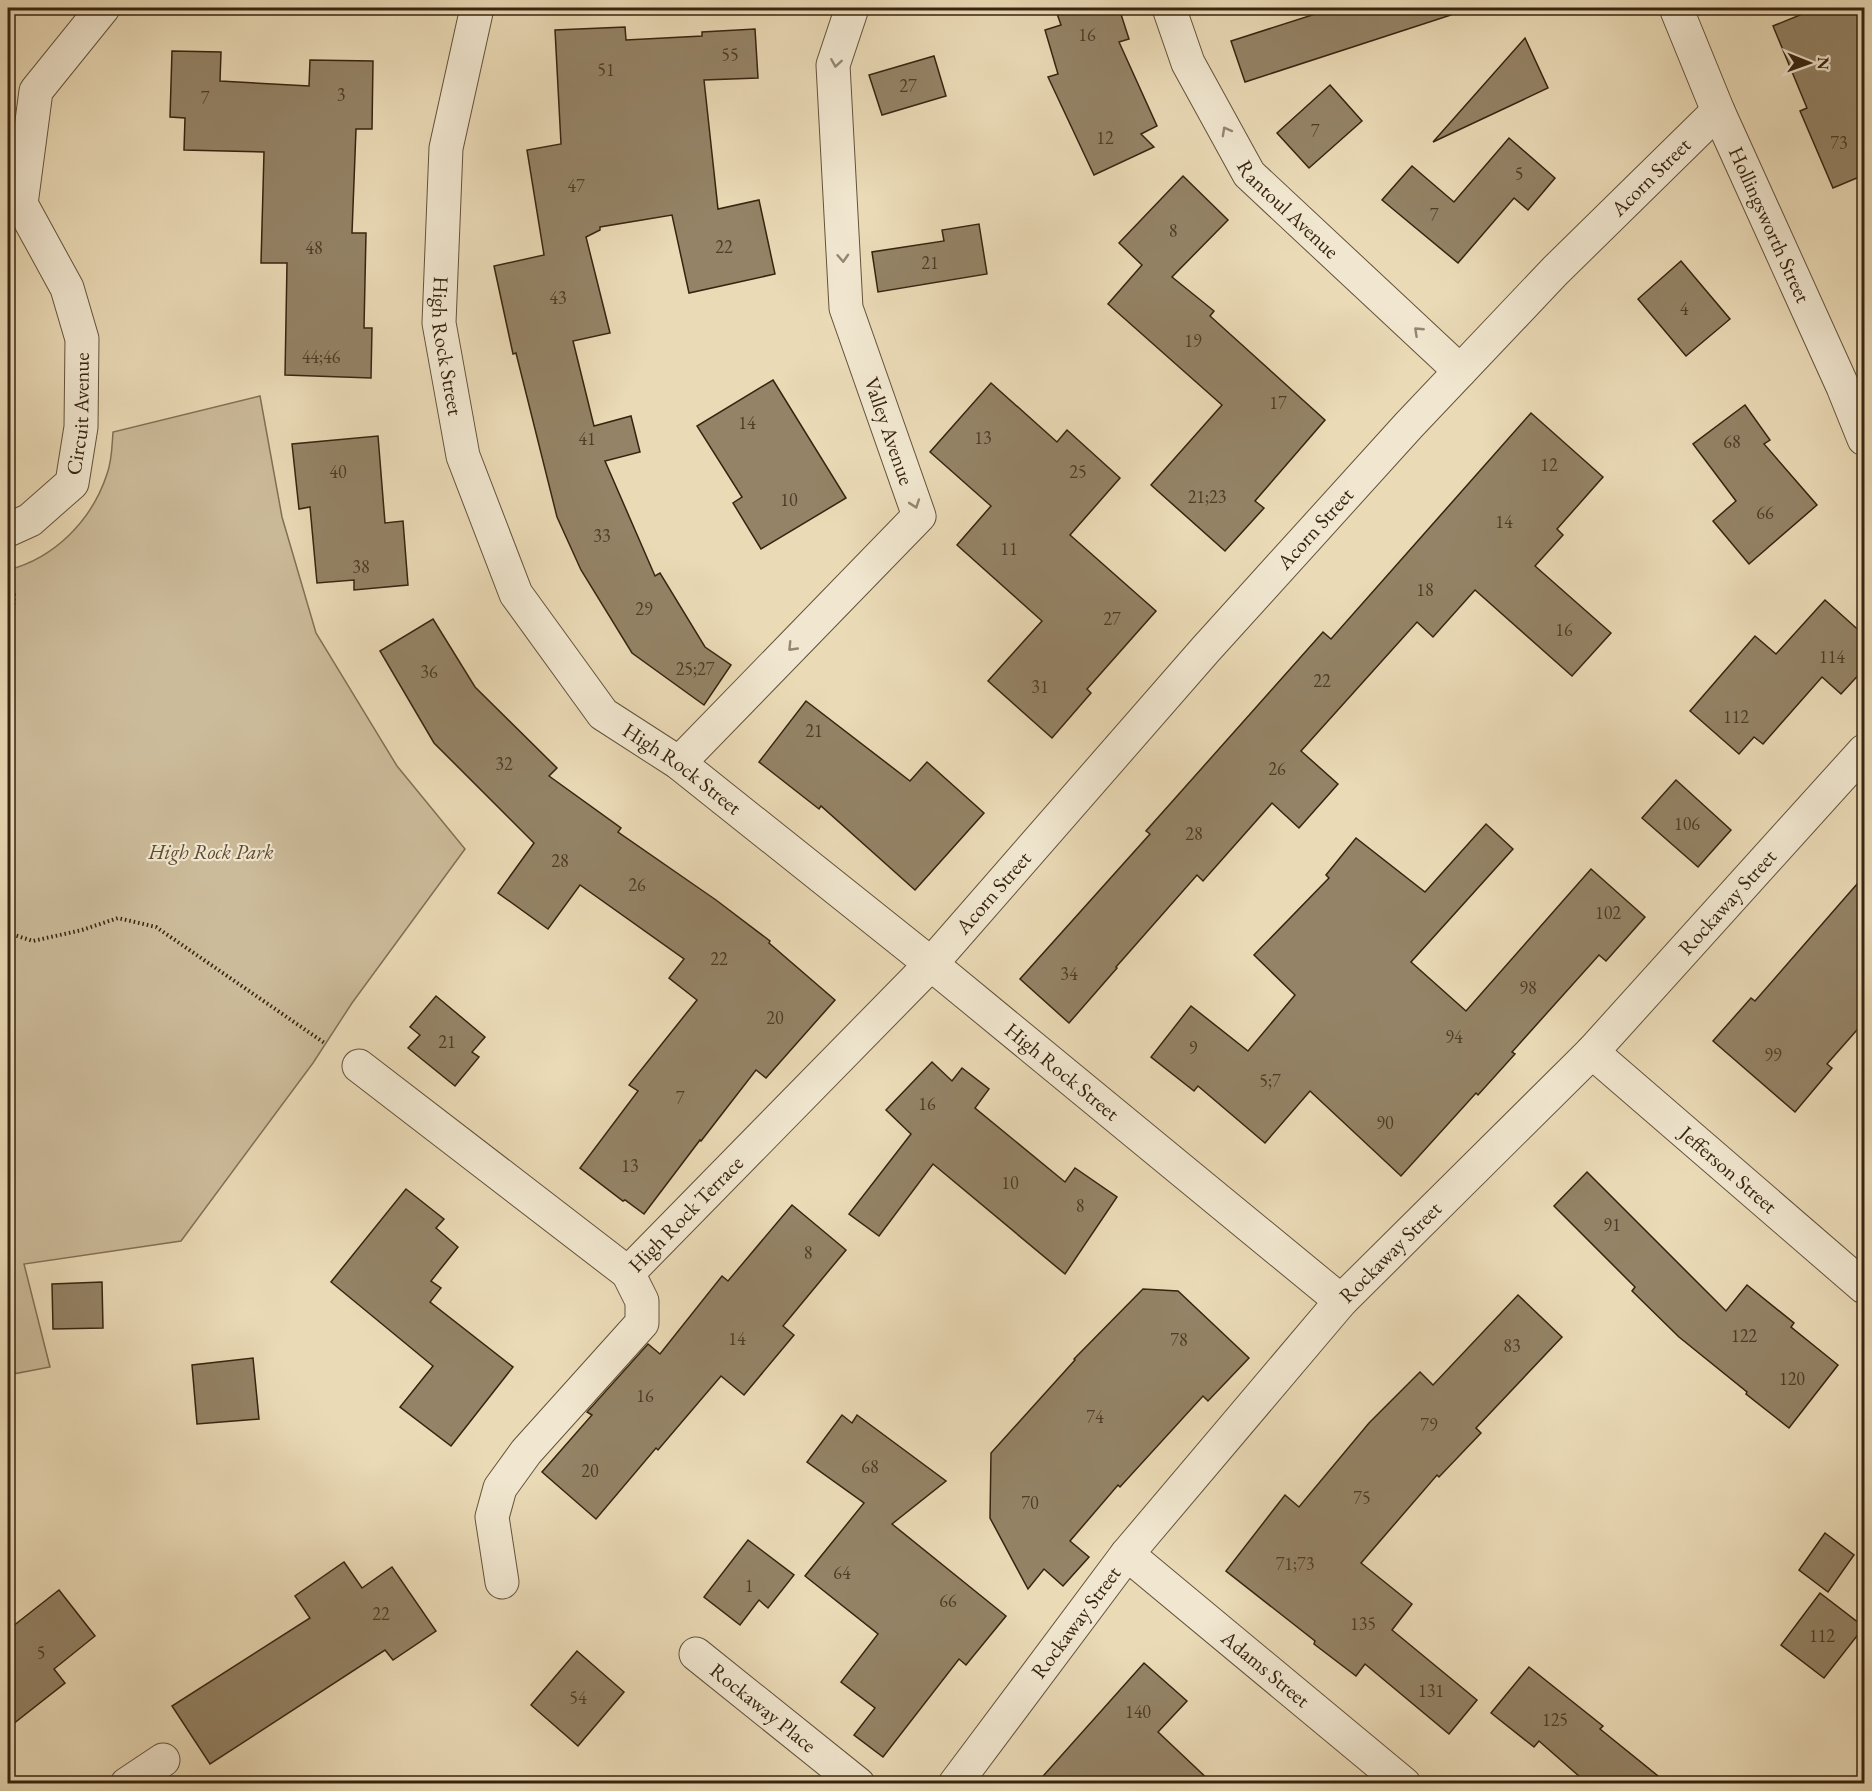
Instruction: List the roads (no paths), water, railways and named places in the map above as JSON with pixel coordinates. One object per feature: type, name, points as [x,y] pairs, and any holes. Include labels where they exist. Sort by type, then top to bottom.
[{"type":"street","name":"Circuit Avenue","points":[[8,530],[30,520],[72,483],[81,427],[82,339],[67,288],[14,209],[36,91],[103,8]]},
{"type":"street","name":"High Rock Street","points":[[477,8],[446,148],[439,323],[463,456],[516,594],[603,714],[679,763],[931,964],[1341,1301]]},
{"type":"street","name":"Valley Avenue","points":[[679,763],[919,516],[846,308],[833,65],[852,8]]},
{"type":"street","name":"Rantoul Avenue","points":[[1169,8],[1188,63],[1249,174],[1461,371]]},
{"type":"street","name":"Hollingsworth Street","points":[[1676,8],[1718,111],[1844,387],[1864,438]]},
{"type":"street","name":"Acorn Street","points":[[931,964],[1206,649],[1409,425],[1556,271],[1718,111]]},
{"type":"street","name":"Rockaway Street","points":[[955,1784],[1127,1554],[1341,1301],[1592,1052],[1864,751]]},
{"type":"street","name":"High Rock Terrace","points":[[359,1066],[628,1273],[931,964]]},
{"type":"street","name":"Jefferson Street","points":[[1592,1052],[1864,1287]]},
{"type":"street","points":[[502,1582],[492,1517],[500,1488],[526,1452],[642,1323],[642,1301],[628,1273]]},
{"type":"street","name":"Adams Street","points":[[1127,1554],[1404,1784]]},
{"type":"street","name":"Rockaway Place","points":[[696,1654],[858,1784]]},
{"type":"street","points":[[127,1784],[163,1760]]},
{"type":"park label","name":"High Rock Park","points":[[211,852]]}]
